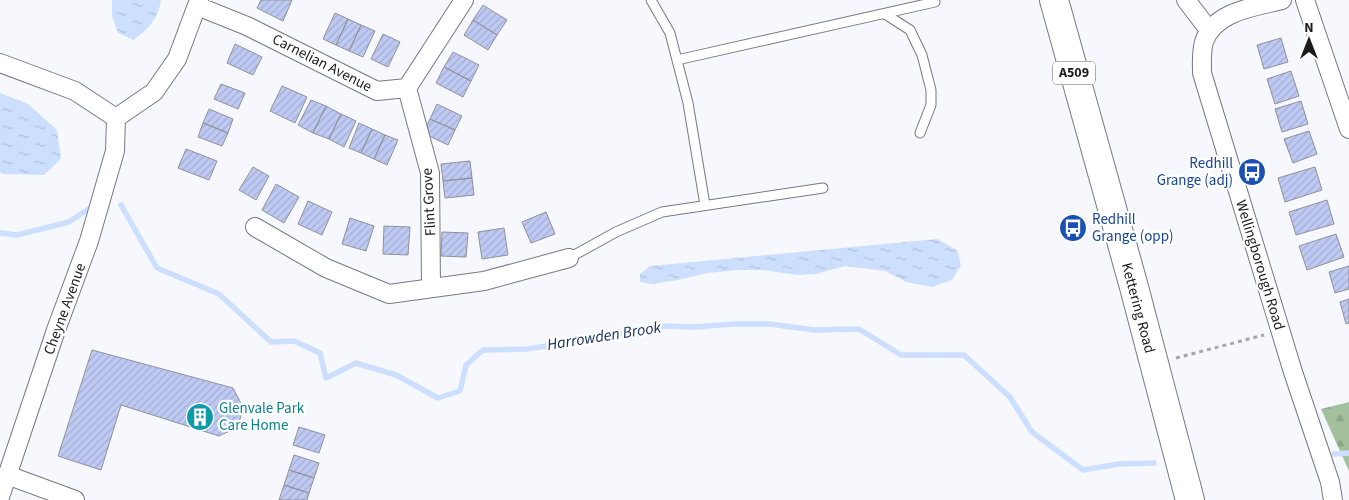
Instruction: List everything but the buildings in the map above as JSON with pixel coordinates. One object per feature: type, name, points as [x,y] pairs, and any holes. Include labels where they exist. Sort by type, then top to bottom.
[{"type":"highway","name":"Kettering Road","points":[[1054,0],[1134,287],[1190,500]]},
{"type":"street","points":[[407,88],[464,0]]},
{"type":"street","points":[[1186,0],[1209,30],[1233,13],[1282,0]]},
{"type":"street","points":[[1305,0],[1348,124]]},
{"type":"street","points":[[0,63],[75,91],[116,118],[154,92],[177,59],[198,3]]},
{"type":"street","name":"Carnelian Avenue","points":[[198,3],[377,91],[407,88]]},
{"type":"street","name":"Wellingborough Road","points":[[1209,30],[1203,44],[1202,74],[1293,372],[1330,482],[1333,500]]},
{"type":"street","name":"Flint Grove","points":[[407,88],[430,173],[431,288]]},
{"type":"street","name":"Cheyne Avenue","points":[[0,497],[56,330],[97,217],[115,150],[116,118]]},
{"type":"street","points":[[256,227],[326,268],[389,294],[484,281],[569,258]]},
{"type":"street","points":[[7,475],[75,500]]},
{"type":"lane","points":[[652,0],[670,33],[677,60],[688,103],[705,205]]},
{"type":"lane","points":[[677,60],[934,2]]},
{"type":"lane","points":[[884,14],[910,30],[922,56],[931,90],[931,105],[920,133]]},
{"type":"lane","points":[[569,258],[616,232],[662,212],[823,188]]},
{"type":"path","points":[[1171,359],[1270,334]]},
{"type":"green space","points":[[1349,402],[1349,471],[1321,409]]},
{"type":"water","points":[[112,0],[161,0],[160,7],[152,23],[133,40],[118,33],[112,16]]},
{"type":"water","points":[[0,93],[28,104],[57,130],[61,159],[44,175],[3,174],[0,172]]},
{"type":"water","points":[[937,239],[957,250],[961,265],[952,280],[932,287],[906,282],[885,271],[845,266],[816,274],[797,275],[763,270],[740,270],[707,273],[652,284],[640,282],[640,274],[650,266]]},
{"type":"waterway","name":"Harrowden Brook","points":[[0,233],[17,235],[69,222],[96,204]]},
{"type":"waterway","name":"Harrowden Brook","points":[[121,205],[157,268],[219,294],[271,342],[294,341],[320,353],[326,378],[356,363],[396,375],[438,398],[460,391],[466,365],[483,350],[527,349],[663,326],[693,327],[769,324],[815,330],[859,329],[901,355],[964,355],[1010,397],[1032,432],[1083,470],[1119,464],[1154,463]]},
{"type":"waterway","name":"Harrowden Brook","points":[[1334,454],[1349,453]]},
{"type":"place","name":"Redhill Grange (adj)","points":[[1252,172]]},
{"type":"place","name":"Redhill Grange (opp)","points":[[1073,228]]},
{"type":"place","name":"Glenvale Park Care Home","points":[[200,417]]}]
